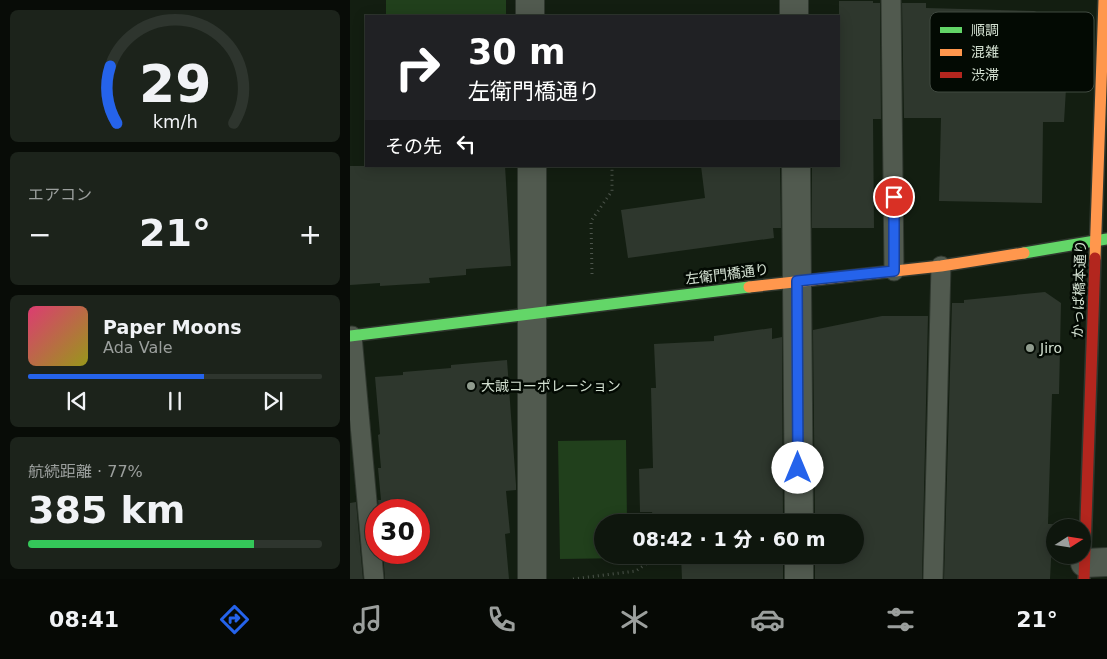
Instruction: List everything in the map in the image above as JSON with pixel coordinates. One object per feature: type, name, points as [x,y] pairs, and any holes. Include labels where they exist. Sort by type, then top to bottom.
[{"type":"street","points":[[530,0],[530,15]]},
{"type":"street","points":[[794,0],[794,15]]},
{"type":"street","name":"かっぱ橋本通り","points":[[1092,568],[1101,240],[1104,0]]},
{"type":"street","points":[[532,167],[532,579]]},
{"type":"street","points":[[796,167],[799,514]]},
{"type":"street","name":"左衛門橋通り","points":[[351,336],[797,281],[941,266],[1101,240]]},
{"type":"street","points":[[799,564],[799,579]]},
{"type":"lane","points":[[891,0],[894,271]]},
{"type":"lane","points":[[933,579],[941,266]]},
{"type":"lane","points":[[351,336],[374,579]]},
{"type":"path","points":[[592,274],[591,222],[612,191],[612,167]]},
{"type":"path","points":[[572,579],[636,571],[646,564]]},
{"type":"green space","points":[[386,0],[506,0],[506,15],[386,15]]},
{"type":"green space","points":[[626,440],[627,514],[594,514],[594,558],[560,559],[558,441]]},
{"type":"building","points":[[839,1],[873,1],[873,3],[880,3],[881,119],[873,119],[874,228],[812,228],[812,167],[840,167]]},
{"type":"building","points":[[902,3],[926,3],[926,8],[1037,12],[930,12],[930,92],[1066,92],[1064,122],[1043,122],[1042,203],[939,201],[941,118],[904,118]]},
{"type":"building","points":[[350,166],[505,167],[511,266],[466,269],[466,275],[429,278],[430,283],[380,286],[380,283],[350,285]]},
{"type":"building","points":[[701,167],[780,167],[781,228],[773,228],[774,238],[628,258],[621,210],[705,198]]},
{"type":"building","points":[[1045,292],[1061,303],[1059,394],[1052,394],[1048,519],[1046,519],[1046,564],[1051,564],[1050,579],[944,579],[952,303],[964,303],[964,300]]},
{"type":"building","points":[[882,316],[928,316],[922,579],[815,579],[815,564],[864,564],[864,514],[815,514],[813,330]]},
{"type":"building","points":[[772,328],[772,339],[782,337],[783,514],[652,514],[652,512],[640,512],[639,469],[653,468],[651,388],[656,388],[654,344],[714,341],[714,336]]},
{"type":"building","points":[[507,360],[516,485],[516,490],[506,491],[510,533],[505,534],[509,579],[385,579],[384,564],[430,564],[430,499],[381,499],[378,468],[381,468],[378,435],[380,434],[375,377],[403,375],[403,372],[451,368],[451,365]]},
{"type":"building","points":[[356,502],[363,579],[350,579],[350,503]]},
{"type":"building","points":[[681,564],[783,564],[783,579],[682,579]]},
{"type":"traffic: fast","points":[[1024,253],[1107,239]]},
{"type":"traffic: fast","points":[[350,336],[749,287]]},
{"type":"traffic: slow","points":[[1095,258],[1104,0]]},
{"type":"traffic: slow","points":[[749,287],[941,266],[1024,253]]},
{"type":"traffic: jam","points":[[1084,579],[1095,258]]},
{"type":"place","name":"Jiro","points":[[1030,348]]},
{"type":"place","name":"大誠コーポレーション","points":[[471,386]]},
{"type":"route","points":[[798,468],[797,281],[894,271],[894,197]]}]
